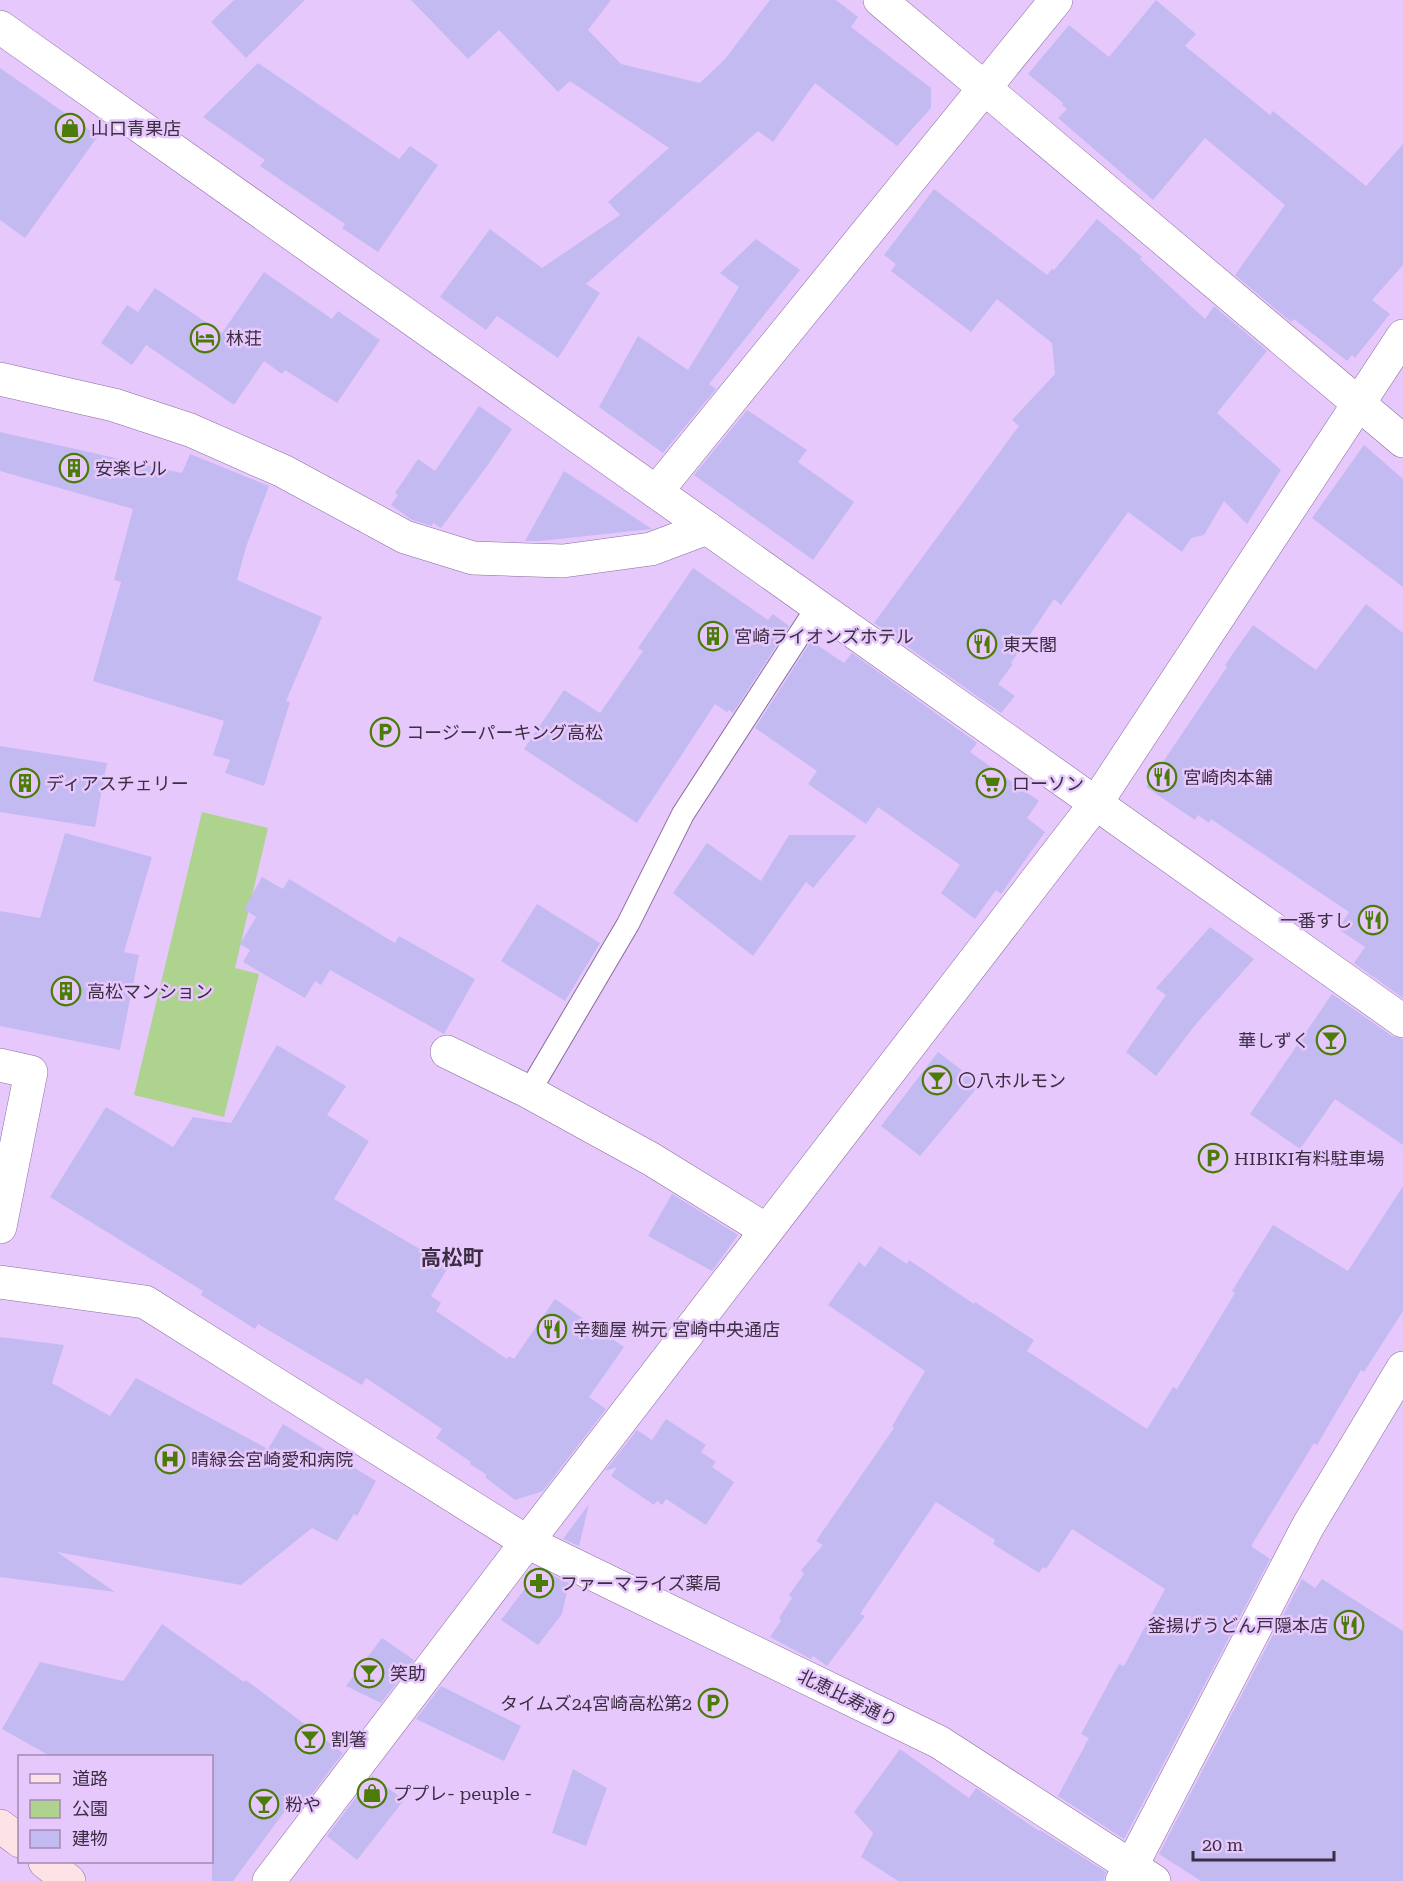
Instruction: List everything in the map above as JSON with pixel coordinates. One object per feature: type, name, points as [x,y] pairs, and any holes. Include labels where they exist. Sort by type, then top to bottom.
[{"type":"street","points":[[880,0],[1403,441]]},
{"type":"street","points":[[656,492],[1056,0]]},
{"type":"street","points":[[0,27],[1403,1021]]},
{"type":"street","points":[[269,1881],[1095,803],[1403,336]]},
{"type":"street","points":[[0,379],[114,405],[190,430],[283,471],[405,537],[473,558],[563,561],[651,549],[707,528]]},
{"type":"street","points":[[447,1052],[529,1092],[651,1159],[766,1230]]},
{"type":"street","points":[[0,1065],[31,1072],[0,1227]]},
{"type":"street","name":"北恵比寿通り","points":[[0,1282],[145,1302],[527,1542],[939,1742],[1136,1876]]},
{"type":"street","points":[[1136,1876],[1308,1526],[1403,1368]]},
{"type":"street","points":[[0,1826],[18,1840]]},
{"type":"street","points":[[46,1863],[69,1881]]},
{"type":"lane","points":[[529,1092],[628,924],[683,814],[818,606]]},
{"type":"green space","points":[[202,812],[268,828],[235,968],[259,974],[224,1117],[134,1095]]},
{"type":"building","points":[[234,0],[305,0],[246,58],[211,22]]},
{"type":"building","points":[[411,0],[611,0],[588,30],[621,64],[700,83],[725,59],[770,0],[836,0],[858,17],[851,27],[931,88],[931,108],[897,146],[815,83],[773,142],[758,131],[586,284],[600,293],[558,358],[497,316],[486,330],[440,297],[490,229],[542,268],[620,215],[608,202],[669,148],[570,81],[558,92],[499,30],[468,59]]},
{"type":"building","points":[[1156,0],[1196,34],[1185,46],[1270,115],[1273,111],[1366,186],[1403,144],[1403,265],[1372,300],[1390,314],[1355,358],[1352,355],[1347,361],[1294,319],[1291,322],[1235,275],[1285,205],[1205,138],[1153,200],[1058,118],[1067,109],[1062,105],[1063,103],[1028,74],[1069,25],[1109,57]]},
{"type":"building","points":[[258,63],[399,159],[410,146],[438,165],[378,252],[342,228],[345,224],[260,166],[265,160],[203,117]]},
{"type":"building","points":[[0,68],[98,136],[25,238],[0,220]]},
{"type":"building","points":[[934,189],[1047,275],[1052,269],[1054,270],[1097,219],[1142,257],[1140,259],[1205,319],[1214,306],[1267,351],[1217,413],[1281,470],[1247,524],[1224,501],[1204,535],[1191,538],[1182,552],[1128,512],[1061,605],[1054,599],[1011,663],[1013,664],[998,684],[1015,696],[1001,713],[874,623],[1019,426],[1012,420],[1055,374],[1052,343],[997,299],[971,332],[891,271],[896,264],[884,255]]},
{"type":"building","points":[[756,239],[800,270],[709,384],[716,389],[663,453],[599,407],[638,336],[688,370],[739,287],[720,273]]},
{"type":"building","name":"林荘","points":[[264,272],[332,319],[338,311],[380,340],[337,403],[285,370],[282,374],[264,361],[234,405],[146,345],[132,365],[101,343],[127,305],[138,312],[155,288],[222,333]]},
{"type":"building","points":[[479,406],[512,429],[441,528],[433,523],[432,526],[412,520],[391,505],[398,495],[395,493],[418,459],[435,471]]},
{"type":"building","points":[[747,410],[807,450],[798,462],[854,502],[813,560],[694,475]]},
{"type":"building","points":[[0,432],[182,473],[190,454],[269,486],[246,547],[237,580],[322,617],[286,701],[290,702],[264,786],[225,773],[230,760],[213,755],[224,721],[93,681],[121,582],[114,580],[133,509],[0,471]]},
{"type":"building","points":[[1364,445],[1403,479],[1403,587],[1312,518]]},
{"type":"building","points":[[564,471],[652,529],[525,541]]},
{"type":"building","points":[[693,568],[768,620],[773,614],[789,626],[733,713],[715,704],[637,823],[524,749],[564,690],[600,713],[643,651],[638,648]]},
{"type":"building","points":[[1366,604],[1403,633],[1403,998],[1354,963],[1365,947],[1338,929],[1349,912],[1211,819],[1209,823],[1198,815],[1195,820],[1146,787],[1253,625],[1316,670]]},
{"type":"building","points":[[811,641],[844,663],[852,653],[977,743],[970,752],[1039,801],[1027,818],[1045,832],[1001,894],[996,890],[975,919],[941,893],[960,865],[878,807],[866,824],[808,784],[817,771],[755,728]]},
{"type":"building","points":[[0,746],[107,763],[95,827],[0,812]]},
{"type":"building","points":[[65,833],[152,857],[124,952],[139,955],[120,1050],[0,1026],[0,911],[40,918]]},
{"type":"building","points":[[789,835],[857,835],[813,888],[806,882],[753,956],[673,893],[707,843],[761,881]]},
{"type":"building","points":[[262,877],[283,889],[289,879],[395,943],[399,936],[475,979],[444,1034],[330,970],[321,985],[315,981],[305,998],[243,962],[250,950],[240,944],[256,917],[244,909]]},
{"type":"building","points":[[537,904],[600,943],[565,1001],[501,961]]},
{"type":"building","points":[[1210,927],[1254,959],[1196,1024],[1156,1076],[1126,1052],[1166,995],[1156,988]]},
{"type":"building","points":[[1332,994],[1392,1036],[1403,1039],[1403,1145],[1335,1099],[1300,1149],[1250,1114]]},
{"type":"building","points":[[277,1045],[346,1086],[327,1115],[369,1141],[334,1199],[449,1266],[431,1296],[441,1303],[436,1311],[507,1359],[509,1356],[514,1359],[555,1299],[624,1347],[589,1397],[606,1409],[543,1491],[515,1500],[485,1477],[487,1475],[470,1464],[471,1462],[436,1438],[442,1429],[366,1378],[362,1385],[258,1324],[255,1329],[201,1295],[203,1291],[50,1197],[106,1107],[173,1147],[193,1117],[231,1123]]},
{"type":"building","points":[[938,1052],[980,1084],[920,1156],[881,1126]]},
{"type":"building","points":[[1403,1186],[1403,1311],[1364,1372],[1361,1370],[1317,1445],[1314,1443],[1251,1546],[1270,1559],[1124,1839],[1058,1796],[1089,1738],[1081,1734],[1119,1664],[1124,1666],[1165,1589],[1072,1529],[1046,1569],[1043,1567],[1039,1573],[993,1544],[995,1540],[936,1502],[860,1614],[865,1616],[827,1666],[813,1656],[811,1659],[770,1637],[792,1598],[789,1595],[804,1574],[801,1570],[823,1545],[816,1541],[894,1428],[892,1426],[925,1371],[828,1305],[859,1262],[865,1267],[880,1246],[907,1264],[909,1260],[974,1304],[975,1302],[1034,1340],[1027,1351],[1147,1429],[1173,1387],[1177,1389],[1235,1293],[1232,1291],[1273,1225],[1348,1271]]},
{"type":"building","points":[[672,1194],[738,1235],[712,1271],[648,1236]]},
{"type":"building","name":"晴緑会宮崎愛和病院","points":[[0,1337],[64,1345],[52,1383],[110,1416],[136,1378],[268,1449],[283,1424],[376,1481],[357,1516],[354,1514],[337,1541],[312,1528],[241,1585],[57,1552],[115,1592],[0,1577]]},
{"type":"building","points":[[666,1419],[706,1445],[701,1452],[716,1462],[712,1467],[734,1482],[706,1525],[666,1499],[662,1505],[657,1501],[654,1505],[611,1476],[617,1467],[605,1471],[637,1430],[652,1440]]},
{"type":"building","points":[[589,1504],[579,1546],[563,1539]]},
{"type":"building","points":[[540,1569],[569,1583],[562,1614],[538,1645],[501,1620]]},
{"type":"building","points":[[1302,1579],[1315,1588],[1322,1579],[1403,1631],[1403,1881],[1201,1881],[1159,1854]]},
{"type":"building","points":[[162,1624],[244,1682],[246,1680],[343,1753],[297,1814],[288,1807],[233,1881],[212,1881],[213,1755],[48,1755],[2,1729],[40,1662],[123,1681]]},
{"type":"building","points":[[382,1638],[414,1660],[381,1703],[346,1686]]},
{"type":"building","points":[[441,1686],[521,1726],[504,1761],[416,1719]]},
{"type":"building","points":[[900,1749],[969,1798],[976,1788],[1039,1831],[1106,1872],[1103,1881],[898,1881],[861,1857],[873,1833],[854,1812]]},
{"type":"building","points":[[573,1769],[607,1788],[586,1846],[552,1833]]},
{"type":"building","points":[[372,1776],[404,1800],[357,1860],[327,1836]]},
{"type":"place","name":"山口青果店","points":[[70,128]]},
{"type":"place","name":"林荘","points":[[205,338]]},
{"type":"place","name":"安楽ビル","points":[[74,468]]},
{"type":"place","name":"宮崎ライオンズホテル","points":[[713,636]]},
{"type":"place","name":"東天閣","points":[[982,644]]},
{"type":"place","name":"コージーパーキング高松","points":[[385,732]]},
{"type":"place","name":"宮崎肉本舗","points":[[1162,777]]},
{"type":"place","name":"ディアスチェリー","points":[[25,783]]},
{"type":"place","name":"ローソン","points":[[991,783]]},
{"type":"place","name":"一番すし","points":[[1373,920]]},
{"type":"place","name":"高松マンション","points":[[66,991]]},
{"type":"place","name":"華しずく","points":[[1331,1040]]},
{"type":"place","name":"〇八ホルモン","points":[[937,1080]]},
{"type":"place","name":"HIBIKI有料駐車場","points":[[1213,1158]]},
{"type":"place","name":"辛麵屋 桝元 宮崎中央通店","points":[[552,1329]]},
{"type":"place","name":"晴緑会宮崎愛和病院","points":[[170,1459]]},
{"type":"place","name":"ファーマライズ薬局","points":[[539,1583]]},
{"type":"place","name":"釜揚げうどん戸隠本店","points":[[1349,1625]]},
{"type":"place","name":"笑助","points":[[369,1673]]},
{"type":"place","name":"タイムズ24宮崎高松第2","points":[[713,1703]]},
{"type":"place","name":"割箸","points":[[310,1739]]},
{"type":"place","name":"ププレ- peuple -","points":[[372,1793]]},
{"type":"place","name":"粉や","points":[[264,1804]]},
{"type":"district","name":"高松町","points":[[452,1258]]}]
